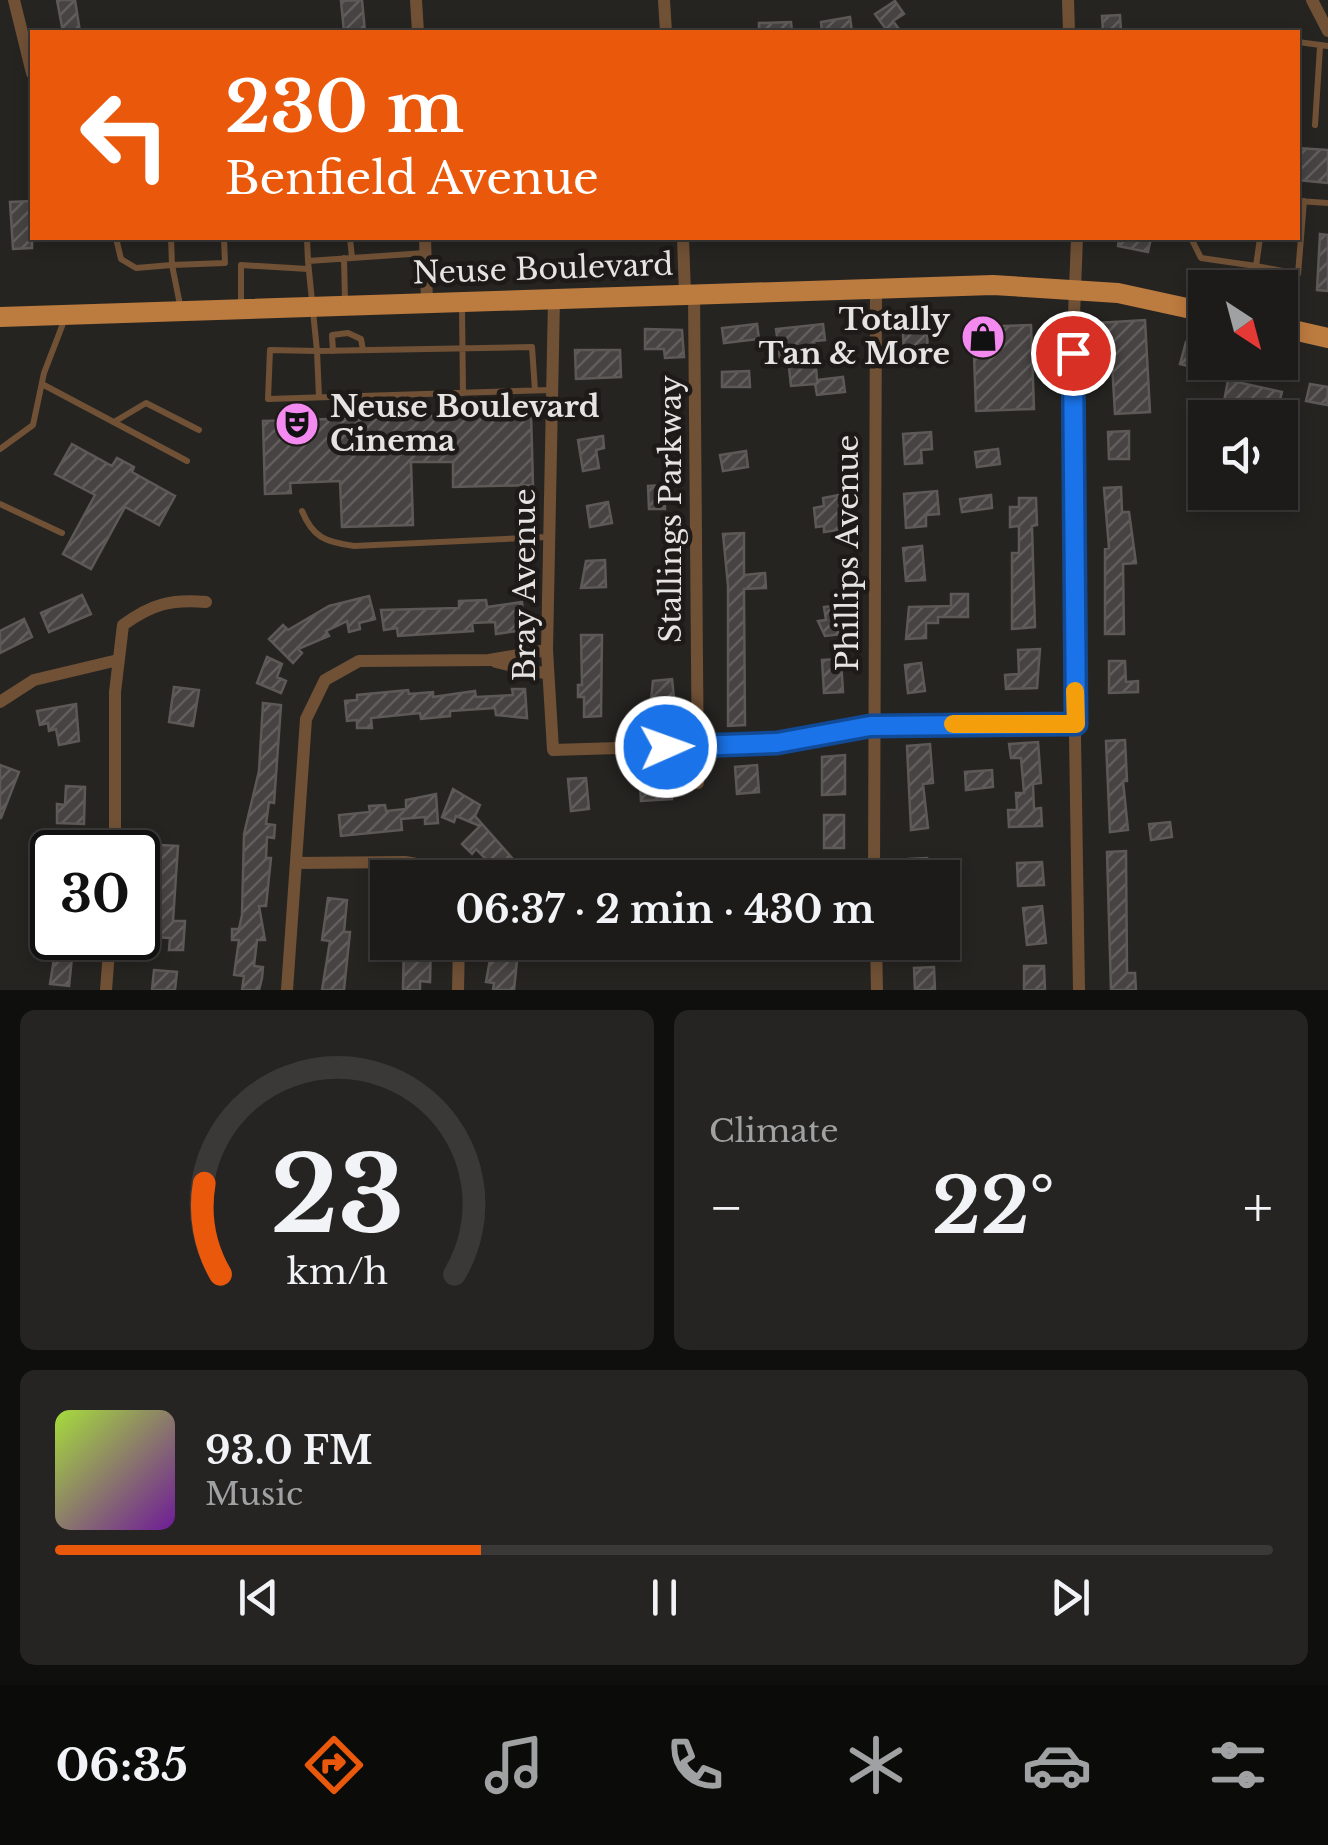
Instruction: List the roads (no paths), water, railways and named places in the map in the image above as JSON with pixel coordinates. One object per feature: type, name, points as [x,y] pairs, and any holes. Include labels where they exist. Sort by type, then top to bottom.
[{"type":"main road","name":"Neuse Boulevard","points":[[0,317],[994,285],[1075,289],[1188,309]]},
{"type":"main road","points":[[1298,331],[1328,338]]},
{"type":"street","points":[[14,0],[30,65]]},
{"type":"street","points":[[416,0],[418,30]]},
{"type":"street","points":[[664,0],[666,30]]},
{"type":"street","points":[[1068,0],[1069,30]]},
{"type":"street","points":[[1312,0],[1328,30]]},
{"type":"street","points":[[425,240],[427,302]]},
{"type":"street","name":"Stallings Parkway","points":[[683,240],[690,294],[698,783]]},
{"type":"street","points":[[1077,240],[1070,418],[1079,990]]},
{"type":"street","name":"Phillips Avenue","points":[[874,860],[876,289]]},
{"type":"street","name":"Bray Avenue","points":[[554,299],[547,650],[553,750],[698,746]]},
{"type":"street","points":[[115,830],[118,660],[123,625],[146,608],[171,599],[206,602]]},
{"type":"street","points":[[287,990],[306,718],[325,680],[358,661],[489,660],[547,650]]},
{"type":"street","points":[[0,702],[34,680],[118,660]]},
{"type":"street","points":[[489,660],[548,674]]},
{"type":"street","points":[[698,746],[777,743],[874,726],[1076,724]]},
{"type":"street","points":[[296,863],[370,862]]},
{"type":"street","points":[[106,990],[108,960]]},
{"type":"street","points":[[458,990],[459,960]]},
{"type":"street","points":[[876,960],[876,990]]},
{"type":"lane","points":[[1315,124],[1324,47]]},
{"type":"lane","points":[[1301,201],[1328,202]]},
{"type":"lane","points":[[117,240],[127,266],[308,265],[426,253]]},
{"type":"lane","points":[[171,240],[181,311]]},
{"type":"lane","points":[[224,240],[225,263]]},
{"type":"lane","points":[[307,240],[319,397]]},
{"type":"lane","points":[[345,306],[350,240]]},
{"type":"lane","points":[[1192,240],[1201,258],[1276,270]]},
{"type":"lane","points":[[1256,266],[1260,240]]},
{"type":"lane","points":[[1298,274],[1299,240]]},
{"type":"lane","points":[[241,265],[241,309]]},
{"type":"lane","points":[[462,302],[464,392]]},
{"type":"lane","points":[[0,449],[33,425],[65,315]]},
{"type":"lane","points":[[332,351],[332,335],[348,333],[358,335],[363,350]]},
{"type":"lane","points":[[535,390],[532,347],[270,350],[268,399],[552,390]]},
{"type":"lane","points":[[42,384],[187,462]]},
{"type":"lane","points":[[114,422],[146,402],[199,430]]},
{"type":"lane","points":[[0,504],[62,533]]},
{"type":"lane","points":[[302,511],[310,529],[324,541],[354,546],[549,538]]},
{"type":"place","name":"Totally Tan & More","points":[[983,337]]},
{"type":"place","name":"Neuse Boulevard Cinema","points":[[297,424]]}]
